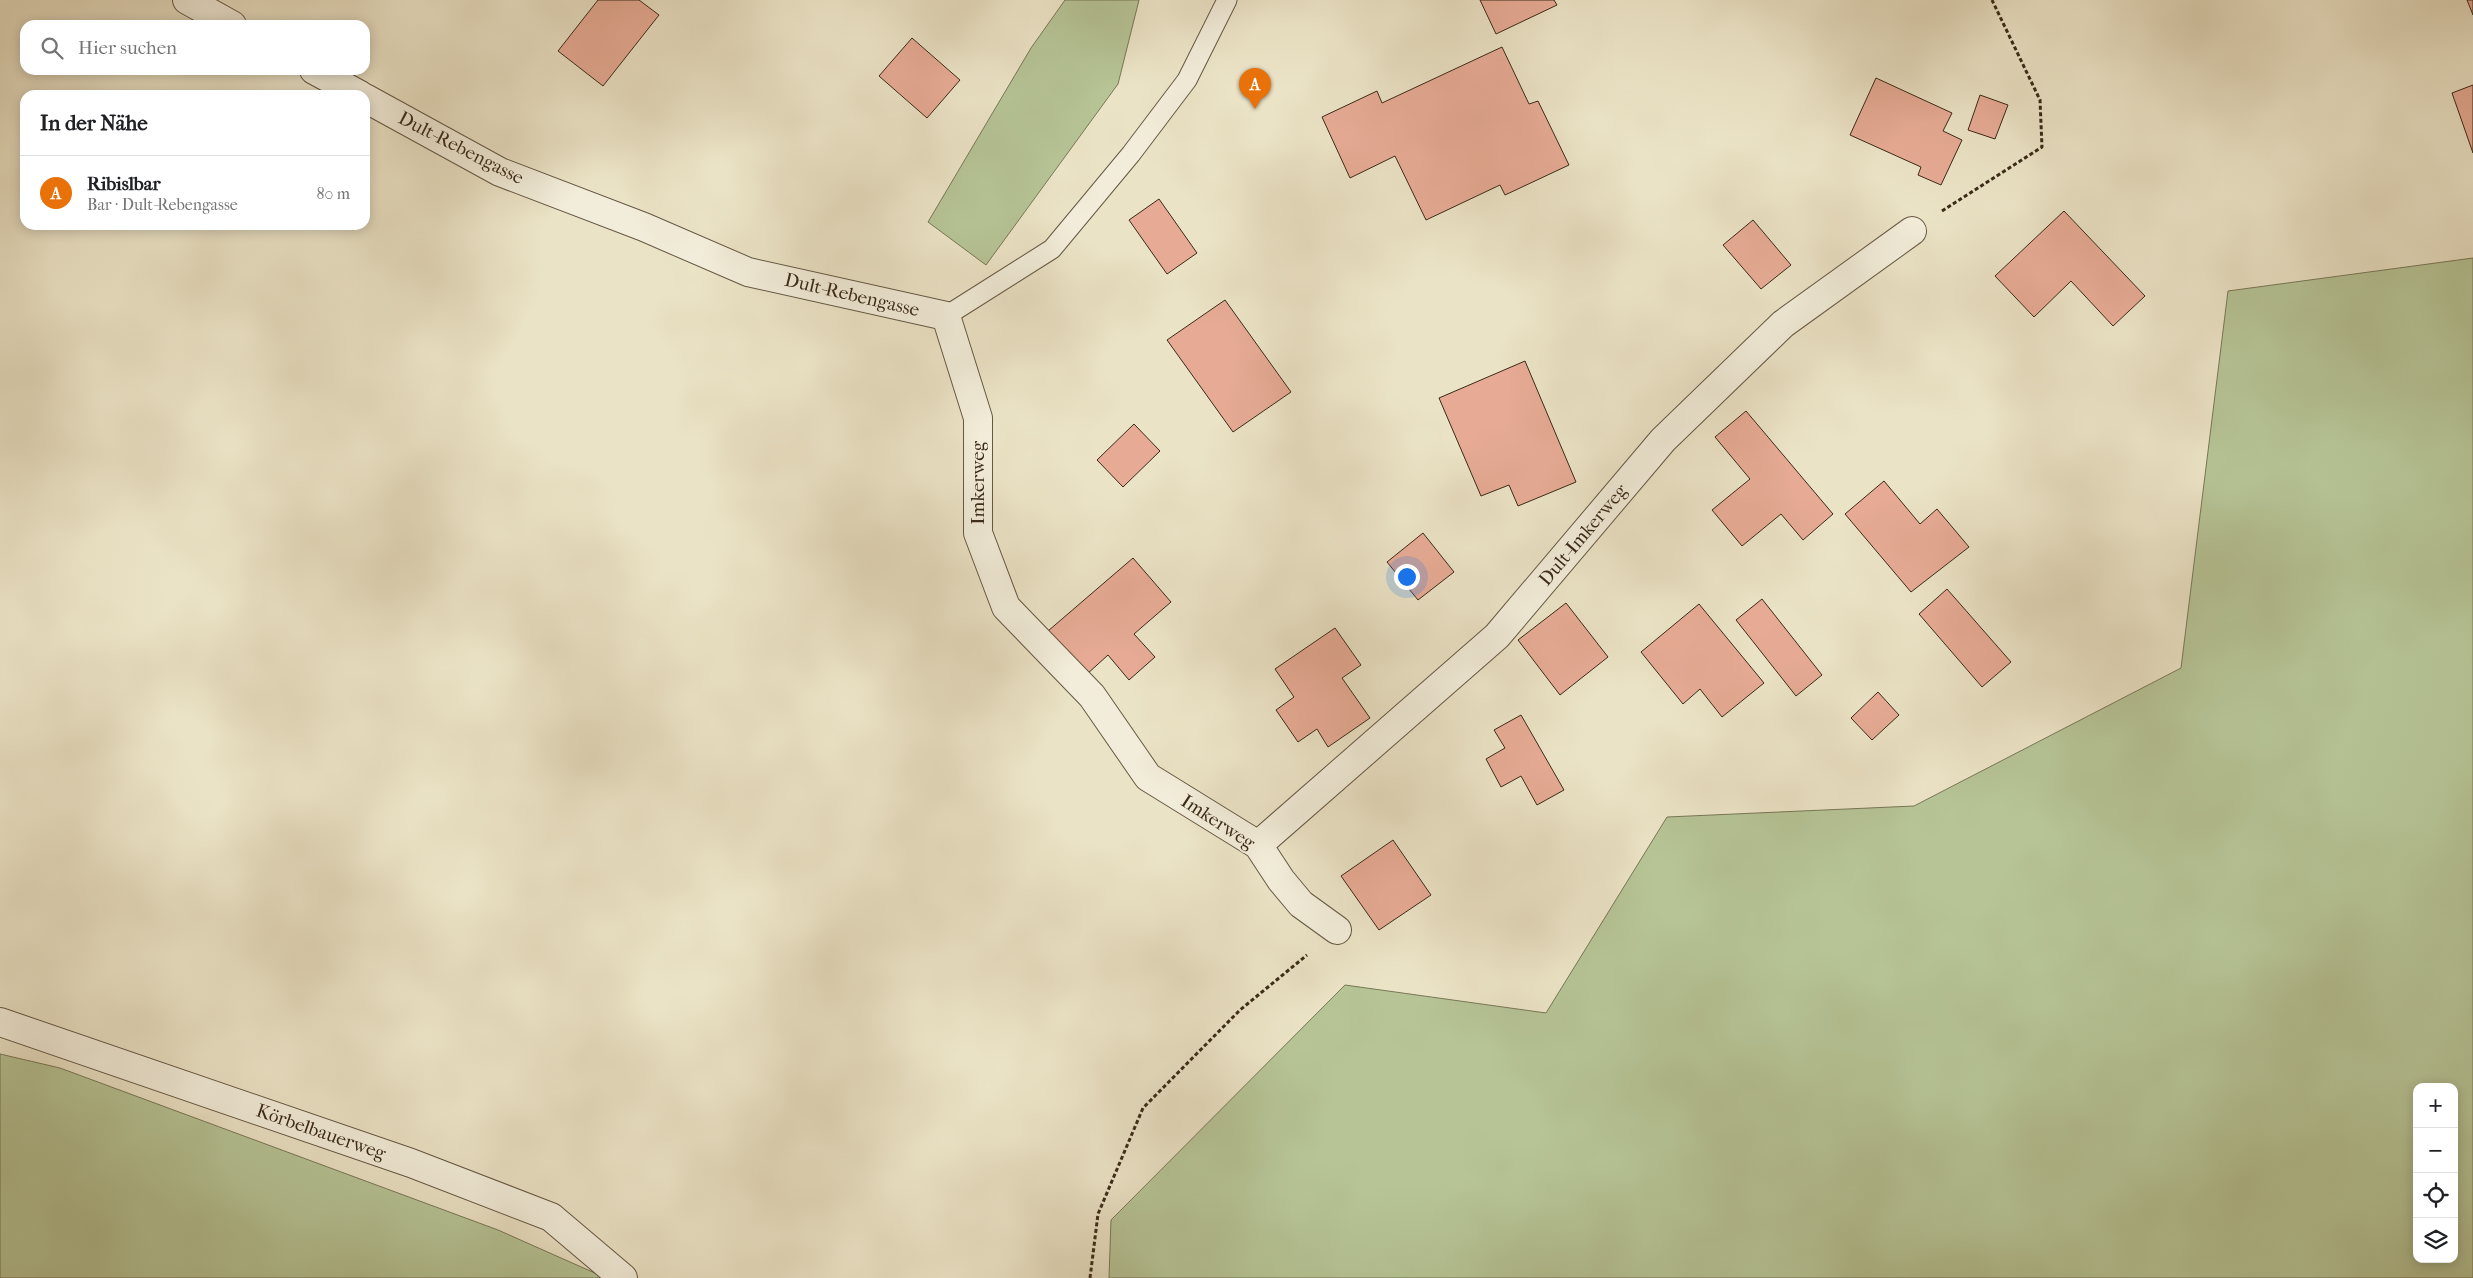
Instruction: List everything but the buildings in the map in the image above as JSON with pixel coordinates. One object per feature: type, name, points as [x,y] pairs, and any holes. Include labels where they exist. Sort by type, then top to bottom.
[{"type":"street","points":[[187,0],[223,20]]},
{"type":"street","points":[[323,75],[351,90]]},
{"type":"street","name":"Dult-Rebengasse","points":[[370,101],[500,172],[644,227],[748,272],[946,316]]},
{"type":"street","name":"Dult-Imkerweg","points":[[1258,845],[1497,636],[1663,440],[1783,324],[1912,231]]},
{"type":"street","name":"Imkerweg","points":[[946,316],[978,418],[978,533],[1006,607],[1092,696],[1148,777],[1258,845],[1281,880],[1301,904],[1337,930]]},
{"type":"street","name":"Körbelbauerweg","points":[[0,1022],[411,1163],[550,1217],[623,1278]]},
{"type":"lane","name":"Dult-Rebengasse","points":[[946,316],[1052,249],[1131,154],[1187,80],[1227,0]]},
{"type":"path","points":[[1912,231],[2042,147],[2040,100],[1992,0]]},
{"type":"path","points":[[1090,1278],[1098,1214],[1143,1108],[1240,1010],[1337,930]]},
{"type":"green space","points":[[1065,0],[1139,0],[1118,84],[986,265],[928,222],[1031,48]]},
{"type":"green space","points":[[2473,258],[2473,1278],[1109,1278],[1111,1220],[1345,985],[1546,1013],[1667,817],[1914,806],[2181,668],[2228,291]]},
{"type":"green space","points":[[0,1054],[60,1068],[498,1230],[606,1278],[0,1278]]},
{"type":"place","name":"Ribislbar","points":[[1255,109]]}]
